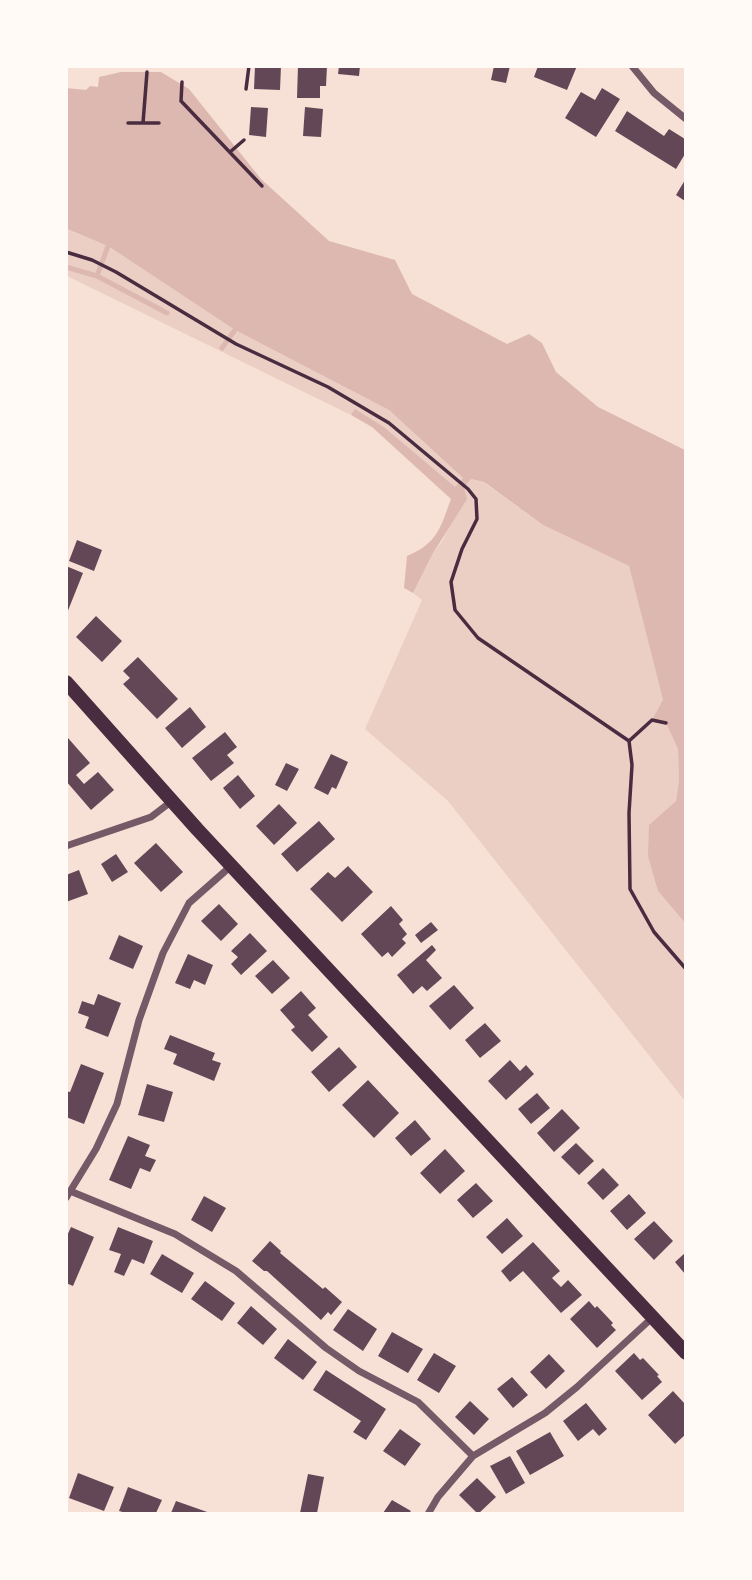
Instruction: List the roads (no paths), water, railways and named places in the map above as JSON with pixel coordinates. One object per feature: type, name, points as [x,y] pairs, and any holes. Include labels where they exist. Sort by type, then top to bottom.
[{"type":"main road","points":[[66,682],[172,801],[685,1353]]},
{"type":"street","points":[[632,66],[653,93],[685,118]]},
{"type":"street","points":[[66,846],[151,817],[172,801]]},
{"type":"street","points":[[232,866],[189,903],[163,953],[139,1020],[117,1104],[96,1149],[69,1194],[175,1234],[227,1265],[326,1348],[359,1371],[418,1402],[473,1456]]},
{"type":"street","points":[[428,1514],[438,1497],[473,1456],[545,1413],[653,1317]]},
{"type":"waterway","points":[[97,276],[108,246]]},
{"type":"waterway","points":[[66,267],[97,276],[167,313]]},
{"type":"waterway","points":[[222,348],[235,330]]}]
